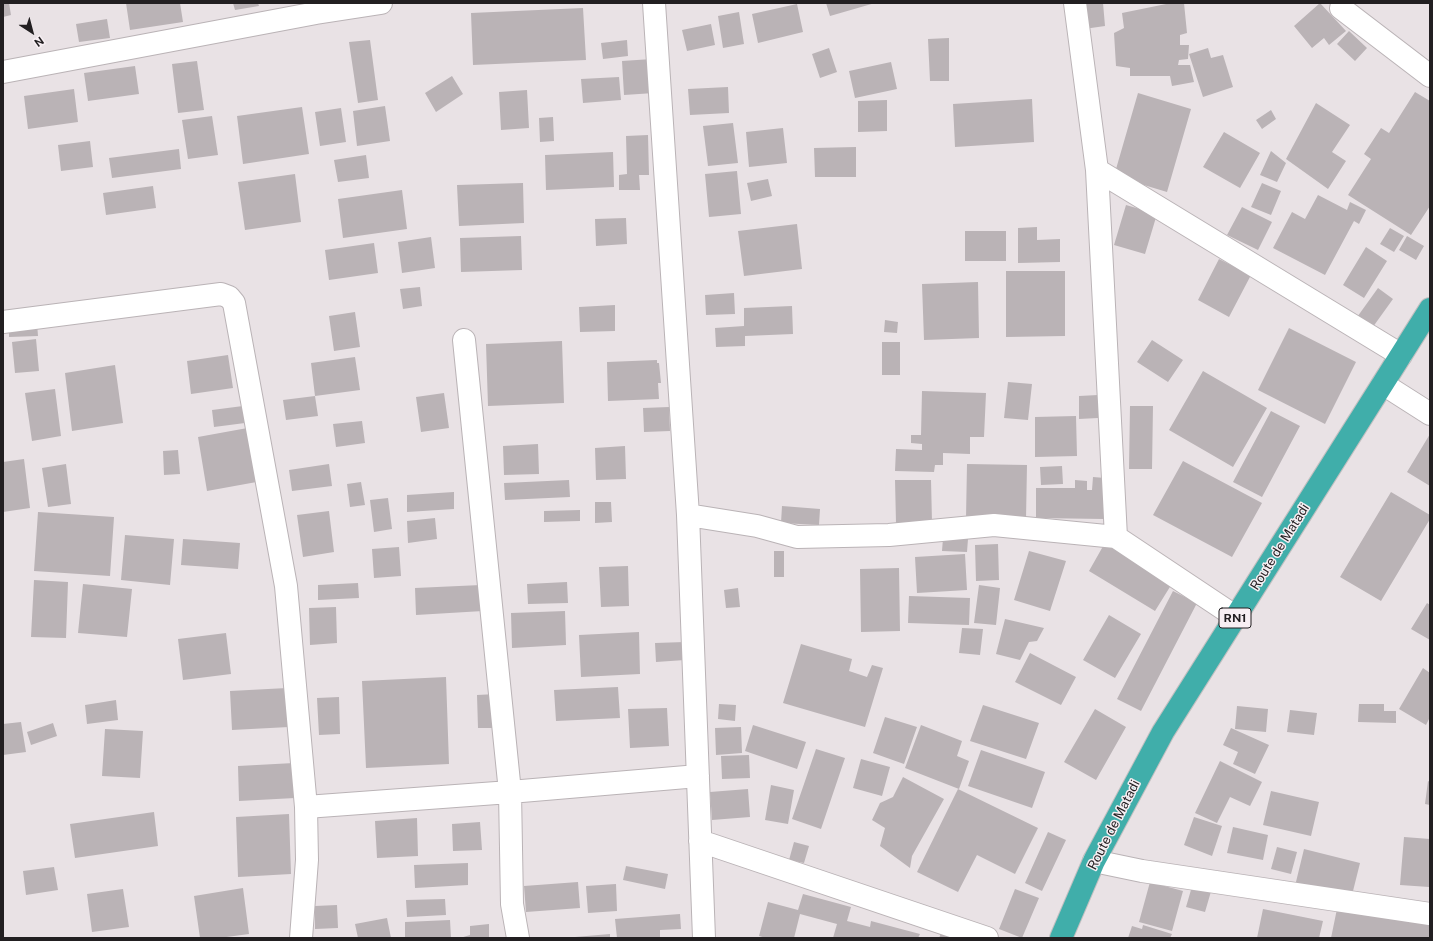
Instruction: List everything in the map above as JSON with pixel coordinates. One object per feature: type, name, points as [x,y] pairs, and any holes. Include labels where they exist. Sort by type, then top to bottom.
[{"type":"highway","name":"Route de Matadi","points":[[1061,938],[1094,861],[1163,732],[1430,309]]},
{"type":"street","points":[[3,72],[308,14],[381,3]]},
{"type":"street","points":[[654,3],[688,515],[704,938]]},
{"type":"street","points":[[1075,3],[1097,170],[1116,536]]},
{"type":"street","points":[[1341,8],[1430,76]]},
{"type":"street","points":[[1097,170],[1401,355]]},
{"type":"street","points":[[3,322],[221,294],[229,298],[234,303],[286,586],[306,807],[307,860],[301,938]]},
{"type":"street","points":[[464,340],[510,792],[512,904],[518,938]]},
{"type":"street","points":[[1382,384],[1430,414]]},
{"type":"street","points":[[688,515],[757,526],[797,537],[889,535],[994,525],[1116,536],[1236,617]]},
{"type":"street","points":[[306,807],[698,776]]},
{"type":"street","points":[[700,841],[987,938]]},
{"type":"street","points":[[1094,861],[1142,871],[1430,914]]},
{"type":"building","points":[[3,3],[9,3],[11,15],[3,17]]},
{"type":"building","points":[[126,3],[180,3],[183,22],[130,30]]},
{"type":"building","points":[[233,3],[258,3],[259,6],[235,10]]},
{"type":"building","points":[[826,3],[875,3],[830,16]]},
{"type":"building","points":[[1103,3],[1105,26],[1084,29],[1082,4]]},
{"type":"building","points":[[1171,3],[1184,3],[1187,33],[1180,35],[1180,45],[1189,45],[1188,59],[1179,60],[1178,65],[1190,65],[1194,82],[1172,86],[1170,76],[1130,76],[1130,68],[1116,66],[1114,33],[1124,28],[1122,13]]},
{"type":"building","points":[[1320,3],[1346,31],[1329,45],[1324,38],[1312,48],[1294,26]]},
{"type":"building","points":[[797,4],[803,32],[758,43],[752,14]]},
{"type":"building","points":[[583,8],[586,60],[473,65],[471,13]]},
{"type":"building","points":[[739,12],[744,44],[723,48],[718,16]]},
{"type":"building","points":[[107,19],[110,38],[79,42],[76,24]]},
{"type":"building","points":[[711,24],[715,45],[687,51],[682,30]]},
{"type":"building","points":[[1349,31],[1367,48],[1355,61],[1337,44]]},
{"type":"building","points":[[949,38],[949,81],[930,81],[928,39]]},
{"type":"building","points":[[370,40],[378,100],[358,103],[349,42]]},
{"type":"building","points":[[627,40],[628,56],[603,59],[601,43]]},
{"type":"building","points":[[829,48],[837,72],[820,78],[812,54]]},
{"type":"building","points":[[1208,48],[1211,58],[1223,55],[1233,87],[1203,97],[1189,54]]},
{"type":"building","points":[[652,59],[654,93],[624,95],[622,61]]},
{"type":"building","points":[[197,61],[204,110],[178,113],[172,64]]},
{"type":"building","points":[[891,62],[897,89],[855,98],[849,71]]},
{"type":"building","points":[[135,66],[139,94],[88,101],[84,73]]},
{"type":"building","points":[[452,76],[463,94],[436,112],[425,93]]},
{"type":"building","points":[[619,77],[621,100],[583,103],[581,79]]},
{"type":"building","points":[[728,87],[729,113],[690,115],[688,89]]},
{"type":"building","points":[[74,89],[78,122],[28,129],[24,96]]},
{"type":"building","points":[[527,90],[529,128],[501,130],[499,92]]},
{"type":"building","points":[[1415,92],[1430,101],[1430,206],[1411,235],[1348,195],[1371,159],[1364,154],[1381,128],[1389,133]]},
{"type":"building","points":[[1138,93],[1191,109],[1167,192],[1114,176]]},
{"type":"building","points":[[1032,99],[1034,142],[955,147],[953,104]]},
{"type":"building","points":[[887,100],[887,131],[858,132],[858,101]]},
{"type":"building","points":[[1316,103],[1350,125],[1332,152],[1346,161],[1328,189],[1286,159]]},
{"type":"building","points":[[385,106],[390,141],[357,146],[353,111]]},
{"type":"building","points":[[302,107],[309,154],[243,164],[237,116]]},
{"type":"building","points":[[341,108],[346,142],[320,146],[315,112]]},
{"type":"building","points":[[1271,110],[1276,119],[1262,129],[1256,120]]},
{"type":"building","points":[[212,116],[218,155],[188,159],[182,120]]},
{"type":"building","points":[[553,117],[554,141],[540,142],[539,118]]},
{"type":"building","points":[[733,123],[738,163],[708,166],[703,126]]},
{"type":"building","points":[[783,128],[787,163],[749,167],[746,132]]},
{"type":"building","points":[[1224,132],[1260,153],[1240,188],[1203,167]]},
{"type":"building","points":[[648,135],[649,175],[639,175],[640,190],[619,190],[619,175],[627,174],[626,136]]},
{"type":"building","points":[[90,141],[93,167],[61,171],[58,145]]},
{"type":"building","points":[[856,147],[856,177],[815,177],[814,148]]},
{"type":"building","points":[[179,149],[181,169],[112,178],[109,158]]},
{"type":"building","points":[[1271,151],[1286,163],[1277,182],[1260,175]]},
{"type":"building","points":[[613,152],[614,187],[546,190],[545,155]]},
{"type":"building","points":[[366,155],[369,178],[338,182],[334,160]]},
{"type":"building","points":[[737,171],[741,214],[709,217],[705,174]]},
{"type":"building","points":[[295,174],[301,222],[245,230],[238,182]]},
{"type":"building","points":[[768,179],[772,196],[751,201],[747,183]]},
{"type":"building","points":[[523,183],[524,223],[459,226],[457,185]]},
{"type":"building","points":[[1262,183],[1281,191],[1271,215],[1251,207]]},
{"type":"building","points":[[153,186],[156,208],[106,215],[103,193]]},
{"type":"building","points":[[402,190],[407,229],[343,238],[338,199]]},
{"type":"building","points":[[1318,195],[1347,210],[1350,202],[1366,210],[1359,224],[1354,221],[1325,275],[1273,248],[1292,212],[1305,219]]},
{"type":"building","points":[[1126,205],[1157,214],[1145,254],[1114,245]]},
{"type":"building","points":[[1242,207],[1272,222],[1258,250],[1227,235]]},
{"type":"building","points":[[626,218],[627,244],[596,246],[595,219]]},
{"type":"building","points":[[797,224],[802,269],[744,276],[738,231]]},
{"type":"building","points":[[1037,227],[1037,240],[1060,239],[1060,262],[1018,263],[1018,228]]},
{"type":"building","points":[[1390,228],[1404,236],[1394,252],[1380,244]]},
{"type":"building","points":[[965,231],[1006,231],[1006,261],[965,261]]},
{"type":"building","points":[[521,236],[522,270],[461,272],[460,238]]},
{"type":"building","points":[[1407,236],[1424,246],[1416,260],[1399,250]]},
{"type":"building","points":[[431,237],[435,268],[402,273],[398,242]]},
{"type":"building","points":[[374,243],[378,273],[329,280],[325,250]]},
{"type":"building","points":[[1366,247],[1387,261],[1364,298],[1343,285]]},
{"type":"building","points":[[1219,259],[1251,275],[1229,317],[1198,300]]},
{"type":"building","points":[[1006,271],[1065,271],[1065,336],[1006,337]]},
{"type":"building","points":[[978,282],[979,338],[924,340],[922,284]]},
{"type":"building","points":[[420,287],[422,306],[403,309],[400,289]]},
{"type":"building","points":[[1378,288],[1393,299],[1370,331],[1355,320]]},
{"type":"building","points":[[734,293],[735,314],[706,315],[705,295]]},
{"type":"building","points":[[615,305],[615,331],[580,332],[579,307]]},
{"type":"building","points":[[792,306],[793,334],[745,336],[745,346],[716,347],[715,328],[744,326],[744,308]]},
{"type":"building","points":[[355,312],[360,347],[334,351],[329,316]]},
{"type":"building","points":[[885,320],[898,322],[897,333],[884,332]]},
{"type":"building","points":[[37,323],[38,336],[9,337],[9,325]]},
{"type":"building","points":[[1289,328],[1356,362],[1325,424],[1258,390]]},
{"type":"building","points":[[36,339],[39,371],[15,373],[12,342]]},
{"type":"building","points":[[1152,340],[1183,360],[1168,382],[1137,362]]},
{"type":"building","points":[[562,341],[564,403],[488,406],[486,344]]},
{"type":"building","points":[[882,342],[900,342],[900,375],[882,375]]},
{"type":"building","points":[[228,355],[233,388],[191,394],[187,361]]},
{"type":"building","points":[[355,357],[360,390],[315,396],[311,363]]},
{"type":"building","points":[[657,360],[657,363],[659,363],[661,383],[658,383],[659,399],[608,401],[607,362]]},
{"type":"building","points":[[115,365],[123,423],[72,431],[65,373]]},
{"type":"building","points":[[1203,371],[1267,408],[1233,467],[1169,430]]},
{"type":"building","points":[[1008,382],[1032,384],[1028,420],[1004,418]]},
{"type":"building","points":[[55,389],[61,436],[32,441],[25,393]]},
{"type":"building","points":[[922,391],[986,393],[984,437],[970,437],[970,454],[943,453],[943,465],[935,465],[934,472],[895,471],[896,449],[922,450],[922,444],[911,443],[911,435],[921,435]]},
{"type":"building","points":[[444,393],[449,428],[421,432],[416,397]]},
{"type":"building","points":[[1098,395],[1098,418],[1079,419],[1079,396]]},
{"type":"building","points":[[315,396],[318,416],[286,420],[283,400]]},
{"type":"building","points":[[243,406],[245,423],[214,427],[212,410]]},
{"type":"building","points":[[1130,406],[1153,406],[1152,469],[1129,469]]},
{"type":"building","points":[[669,407],[670,431],[644,432],[643,408]]},
{"type":"building","points":[[1271,411],[1300,426],[1262,497],[1233,482]]},
{"type":"building","points":[[1076,416],[1077,456],[1035,457],[1035,417]]},
{"type":"building","points":[[362,421],[365,443],[336,447],[333,424]]},
{"type":"building","points":[[253,427],[262,481],[207,491],[198,437]]},
{"type":"building","points":[[1430,434],[1430,486],[1407,472]]},
{"type":"building","points":[[538,444],[539,474],[504,475],[503,446]]},
{"type":"building","points":[[625,446],[626,479],[596,480],[595,448]]},
{"type":"building","points":[[178,450],[180,474],[164,475],[163,451]]},
{"type":"building","points":[[24,459],[30,508],[3,512],[3,462]]},
{"type":"building","points":[[1183,461],[1262,503],[1232,557],[1153,515]]},
{"type":"building","points":[[66,464],[71,504],[48,507],[42,468]]},
{"type":"building","points":[[329,464],[332,486],[292,491],[289,470]]},
{"type":"building","points":[[967,464],[1027,465],[1026,519],[966,518]]},
{"type":"building","points":[[1062,466],[1063,484],[1041,485],[1040,467]]},
{"type":"building","points":[[1093,477],[1105,478],[1104,519],[1036,518],[1036,488],[1075,488],[1075,480],[1087,481],[1087,490],[1092,490]]},
{"type":"building","points":[[569,480],[570,497],[505,500],[504,483]]},
{"type":"building","points":[[895,480],[931,480],[932,522],[896,523]]},
{"type":"building","points":[[361,482],[365,505],[350,507],[347,484]]},
{"type":"building","points":[[454,492],[454,509],[407,512],[407,495]]},
{"type":"building","points":[[1391,492],[1430,515],[1430,519],[1381,601],[1340,577]]},
{"type":"building","points":[[388,498],[392,529],[374,532],[370,500]]},
{"type":"building","points":[[595,502],[611,502],[612,522],[595,523]]},
{"type":"building","points":[[782,506],[820,509],[819,525],[781,523]]},
{"type":"building","points":[[580,510],[580,521],[544,522],[544,511]]},
{"type":"building","points":[[329,511],[334,552],[303,557],[297,515]]},
{"type":"building","points":[[38,512],[114,517],[110,576],[34,571]]},
{"type":"building","points":[[435,518],[437,539],[408,543],[407,521]]},
{"type":"building","points":[[125,535],[174,539],[170,585],[121,580]]},
{"type":"building","points":[[943,538],[968,539],[967,552],[942,551]]},
{"type":"building","points":[[183,539],[240,543],[238,569],[181,565]]},
{"type":"building","points":[[1106,541],[1173,582],[1155,611],[1089,571]]},
{"type":"building","points":[[998,544],[999,580],[976,581],[975,545]]},
{"type":"building","points":[[399,547],[401,576],[374,578],[372,549]]},
{"type":"building","points":[[774,551],[784,551],[784,577],[774,577]]},
{"type":"building","points":[[1029,551],[1066,561],[1050,611],[1014,600]]},
{"type":"building","points":[[965,554],[967,590],[917,593],[915,557]]},
{"type":"building","points":[[628,566],[629,606],[601,607],[599,567]]},
{"type":"building","points":[[899,568],[900,631],[861,632],[860,569]]},
{"type":"building","points":[[34,580],[68,582],[66,638],[31,637]]},
{"type":"building","points":[[567,582],[568,603],[528,604],[527,584]]},
{"type":"building","points":[[358,583],[359,598],[318,600],[318,585]]},
{"type":"building","points":[[83,584],[132,589],[127,637],[78,633]]},
{"type":"building","points":[[481,585],[483,611],[416,615],[415,588]]},
{"type":"building","points":[[979,585],[1000,588],[996,625],[974,623]]},
{"type":"building","points":[[738,588],[740,607],[726,608],[724,590]]},
{"type":"building","points":[[1173,591],[1197,603],[1141,711],[1117,699]]},
{"type":"building","points":[[909,596],[970,598],[969,625],[908,623]]},
{"type":"building","points":[[1427,603],[1430,605],[1430,640],[1411,629]]},
{"type":"building","points":[[336,607],[337,643],[310,645],[309,608]]},
{"type":"building","points":[[565,611],[566,645],[512,648],[511,613]]},
{"type":"building","points":[[1109,615],[1141,634],[1115,678],[1083,660]]},
{"type":"building","points":[[1005,619],[1044,628],[1037,641],[1029,642],[1020,660],[996,654]]},
{"type":"building","points":[[962,628],[983,629],[980,655],[959,653]]},
{"type":"building","points":[[639,632],[640,674],[581,677],[579,635]]},
{"type":"building","points":[[226,633],[231,674],[183,680],[178,639]]},
{"type":"building","points":[[685,642],[685,660],[656,662],[655,643]]},
{"type":"building","points":[[801,644],[852,659],[849,671],[867,677],[872,665],[883,668],[865,727],[783,703]]},
{"type":"building","points":[[1030,653],[1076,677],[1061,705],[1015,682]]},
{"type":"building","points":[[1423,668],[1430,673],[1430,717],[1426,725],[1399,709]]},
{"type":"building","points":[[446,677],[449,764],[366,768],[362,681]]},
{"type":"building","points":[[618,687],[620,718],[556,721],[554,690]]},
{"type":"building","points":[[287,688],[289,727],[232,730],[230,691]]},
{"type":"building","points":[[496,694],[497,728],[478,728],[477,695]]},
{"type":"building","points":[[339,697],[340,734],[319,735],[317,698]]},
{"type":"building","points":[[116,700],[118,720],[87,724],[85,705]]},
{"type":"building","points":[[719,704],[736,705],[735,721],[718,719]]},
{"type":"building","points":[[1359,704],[1384,704],[1384,711],[1396,711],[1396,723],[1358,722]]},
{"type":"building","points":[[983,705],[1039,723],[1026,759],[970,741]]},
{"type":"building","points":[[1237,706],[1268,709],[1266,732],[1235,729]]},
{"type":"building","points":[[667,708],[669,746],[630,748],[628,709]]},
{"type":"building","points":[[1095,709],[1126,727],[1096,780],[1064,762]]},
{"type":"building","points":[[1290,710],[1317,713],[1314,735],[1287,732]]},
{"type":"building","points":[[885,717],[917,727],[904,764],[873,753]]},
{"type":"building","points":[[21,722],[26,752],[3,755],[3,724]]},
{"type":"building","points":[[53,723],[57,736],[31,745],[27,732]]},
{"type":"building","points":[[753,725],[806,742],[797,769],[745,751]]},
{"type":"building","points":[[921,725],[962,741],[957,756],[969,761],[959,789],[905,768]]},
{"type":"building","points":[[741,727],[742,753],[716,755],[715,728]]},
{"type":"building","points":[[1231,728],[1269,745],[1255,774],[1233,764],[1238,752],[1223,745]]},
{"type":"building","points":[[105,729],[143,731],[140,778],[102,776]]},
{"type":"building","points":[[816,749],[845,758],[821,829],[792,819]]},
{"type":"building","points":[[981,750],[1045,772],[1032,808],[968,786]]},
{"type":"building","points":[[749,755],[750,778],[722,779],[721,756]]},
{"type":"building","points":[[861,759],[890,767],[882,796],[853,788]]},
{"type":"building","points":[[1220,761],[1262,782],[1250,806],[1230,797],[1217,823],[1195,813]]},
{"type":"building","points":[[294,763],[295,798],[239,801],[238,766]]},
{"type":"building","points":[[903,777],[944,799],[912,856],[910,868],[880,846],[885,828],[872,820],[880,803],[893,797]]},
{"type":"building","points":[[1428,781],[1430,782],[1430,805],[1425,804]]},
{"type":"building","points":[[771,785],[794,790],[788,824],[765,820]]},
{"type":"building","points":[[748,789],[750,817],[712,820],[710,792]]},
{"type":"building","points":[[958,789],[1038,828],[1015,874],[977,855],[958,892],[917,872]]},
{"type":"building","points":[[1271,791],[1319,802],[1311,836],[1263,825]]},
{"type":"building","points":[[154,812],[158,846],[75,858],[70,824]]},
{"type":"building","points":[[289,814],[291,874],[238,877],[236,817]]},
{"type":"building","points":[[1194,817],[1222,826],[1212,856],[1184,845]]},
{"type":"building","points":[[417,818],[418,856],[377,858],[375,821]]},
{"type":"building","points":[[480,822],[482,850],[453,851],[452,824]]},
{"type":"building","points":[[1233,827],[1268,835],[1263,860],[1227,853]]},
{"type":"building","points":[[1048,832],[1066,840],[1042,891],[1025,883]]},
{"type":"building","points":[[1404,837],[1430,839],[1429,887],[1400,885]]},
{"type":"building","points":[[794,842],[809,846],[804,863],[789,860]]},
{"type":"building","points":[[1277,847],[1297,852],[1291,874],[1271,869]]},
{"type":"building","points":[[1304,849],[1360,863],[1351,899],[1295,886]]},
{"type":"building","points":[[468,863],[468,885],[415,888],[414,865]]},
{"type":"building","points":[[626,866],[668,874],[665,889],[623,880]]},
{"type":"building","points":[[54,867],[58,890],[26,895],[23,871]]},
{"type":"building","points":[[578,882],[580,908],[526,912],[524,886]]},
{"type":"building","points":[[1150,882],[1183,891],[1172,931],[1139,922]]},
{"type":"building","points":[[1193,883],[1212,888],[1205,912],[1186,907]]},
{"type":"building","points":[[616,884],[617,911],[588,913],[586,886]]},
{"type":"building","points":[[243,888],[249,934],[219,938],[200,938],[194,896]]},
{"type":"building","points":[[123,889],[129,927],[92,932],[87,894]]},
{"type":"building","points":[[1015,889],[1039,898],[1022,938],[999,929]]},
{"type":"building","points":[[803,894],[851,907],[847,921],[870,927],[871,921],[920,934],[918,938],[833,938],[837,924],[800,914],[794,938],[766,938],[759,936],[768,902],[798,910]]},
{"type":"building","points":[[445,899],[446,915],[407,917],[406,900]]},
{"type":"building","points":[[1338,904],[1430,922],[1430,938],[1331,938]]},
{"type":"building","points":[[337,905],[338,928],[315,929],[315,906]]},
{"type":"building","points":[[1263,909],[1323,921],[1319,938],[1257,938]]},
{"type":"building","points":[[680,914],[681,929],[660,930],[660,938],[617,938],[615,919]]},
{"type":"building","points":[[387,918],[391,938],[358,938],[355,924]]},
{"type":"building","points":[[450,920],[451,938],[405,938],[405,922]]},
{"type":"building","points":[[489,924],[489,938],[460,938],[470,935],[470,926]]},
{"type":"building","points":[[1143,925],[1172,934],[1170,938],[1128,938],[1132,926],[1142,929]]},
{"type":"building","points":[[943,929],[966,938],[939,938]]},
{"type":"building","points":[[610,934],[610,938],[575,938],[575,937]]}]
